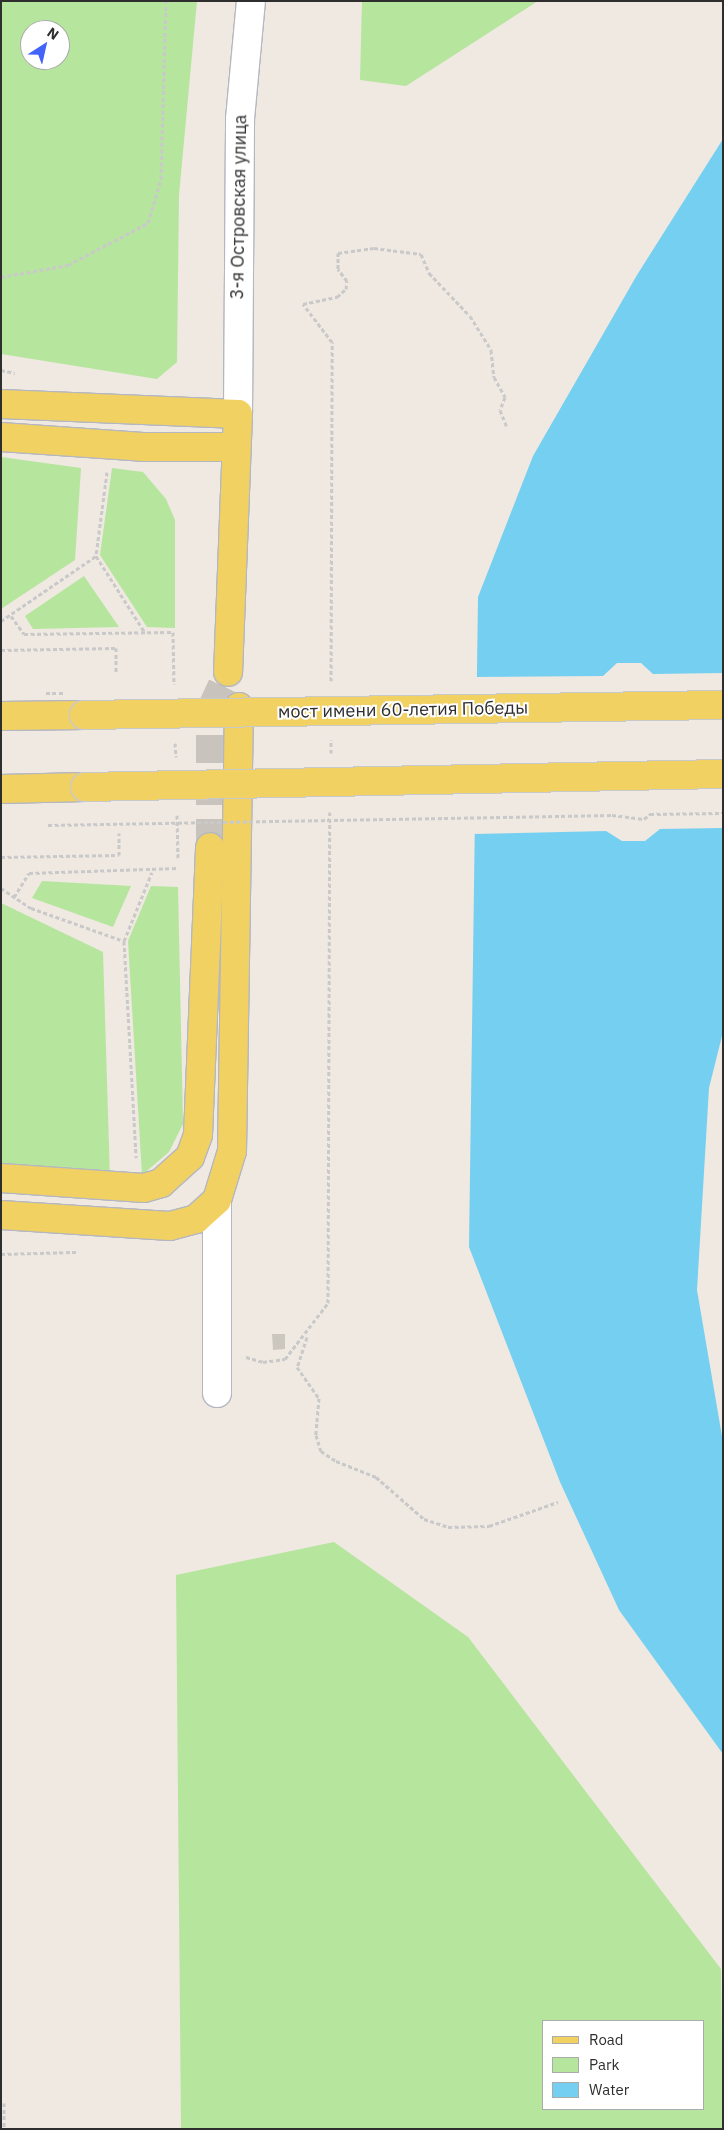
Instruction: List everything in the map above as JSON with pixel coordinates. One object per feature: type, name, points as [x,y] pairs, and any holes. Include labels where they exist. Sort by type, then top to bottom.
[{"type":"main road","name":"3-я Островская улица","points":[[238,414],[240,119],[251,1]]},
{"type":"main road","points":[[1,404],[238,414],[235,447],[228,672]]},
{"type":"main road","points":[[1,437],[143,447],[235,447]]},
{"type":"main road","name":"мост имени 60-летия Победы","points":[[1,716],[723,705]]},
{"type":"main road","points":[[217,1393],[217,1200],[232,1151],[239,707]]},
{"type":"main road","points":[[1,789],[723,774]]},
{"type":"main road","points":[[1,1178],[144,1188],[161,1183],[190,1157],[198,1136],[210,847]]},
{"type":"main road","points":[[1,1215],[170,1226],[196,1219],[217,1200]]},
{"type":"path","points":[[1,277],[68,264],[148,223],[161,179],[166,1]]},
{"type":"path","points":[[331,687],[332,342],[302,304],[337,296],[346,289],[347,281],[338,270],[338,253],[374,248],[421,254],[429,272],[470,316],[490,350],[494,377],[505,397],[500,410],[507,427]]},
{"type":"path","points":[[109,463],[96,556],[144,632]]},
{"type":"path","points":[[1,621],[11,616],[96,556]]},
{"type":"path","points":[[11,616],[24,634],[174,632],[174,692]]},
{"type":"path","points":[[1,650],[116,648],[116,672]]},
{"type":"path","points":[[175,732],[176,762]]},
{"type":"path","points":[[330,756],[331,736]]},
{"type":"path","points":[[216,1350],[263,1362],[285,1359],[308,1334],[328,1303],[330,805]]},
{"type":"path","points":[[14,897],[29,873],[178,871],[177,811]]},
{"type":"path","points":[[48,825],[612,815],[644,819],[650,814],[723,813]]},
{"type":"path","points":[[1,857],[119,855],[119,833]]},
{"type":"path","points":[[137,1164],[124,941],[152,872]]},
{"type":"path","points":[[1,888],[32,908],[124,941]]},
{"type":"path","points":[[1,1254],[79,1252]]},
{"type":"path","points":[[308,1334],[297,1367],[319,1398],[316,1435],[321,1451],[336,1461],[376,1477],[424,1518],[448,1527],[489,1526],[558,1502]]},
{"type":"path","points":[[4,2103],[4,2129]]},
{"type":"green space","points":[[1,1],[197,1],[179,195],[177,362],[157,379],[1,354]]},
{"type":"green space","points":[[362,1],[538,1],[406,86],[360,80]]},
{"type":"green space","points":[[1,457],[81,468],[75,560],[1,609]]},
{"type":"green space","points":[[112,468],[143,472],[166,499],[175,520],[175,628],[147,627],[100,555]]},
{"type":"green space","points":[[84,576],[119,627],[33,629],[25,616]]},
{"type":"green space","points":[[42,881],[131,886],[113,927],[32,898]]},
{"type":"green space","points":[[151,886],[178,887],[183,1124],[169,1152],[142,1175],[128,941]]},
{"type":"green space","points":[[1,903],[103,952],[110,1179],[1,1171]]},
{"type":"green space","points":[[334,1542],[468,1637],[721,1969],[723,2129],[181,2129],[176,1575]]},
{"type":"water","points":[[723,139],[723,1032],[709,1088],[697,1290],[723,1442],[723,1754],[619,1610],[560,1482],[469,1247],[478,597],[533,456],[637,275]]},
{"type":"pier","points":[[617,663],[641,663],[653,674],[723,673],[723,828],[660,829],[645,841],[622,841],[606,831],[472,834],[474,677],[603,676]]},
{"type":"building","points":[[272,1334],[285,1334],[285,1349],[273,1350]]},
{"type":"tunnel","points":[[210,847],[210,711],[228,672]]}]
